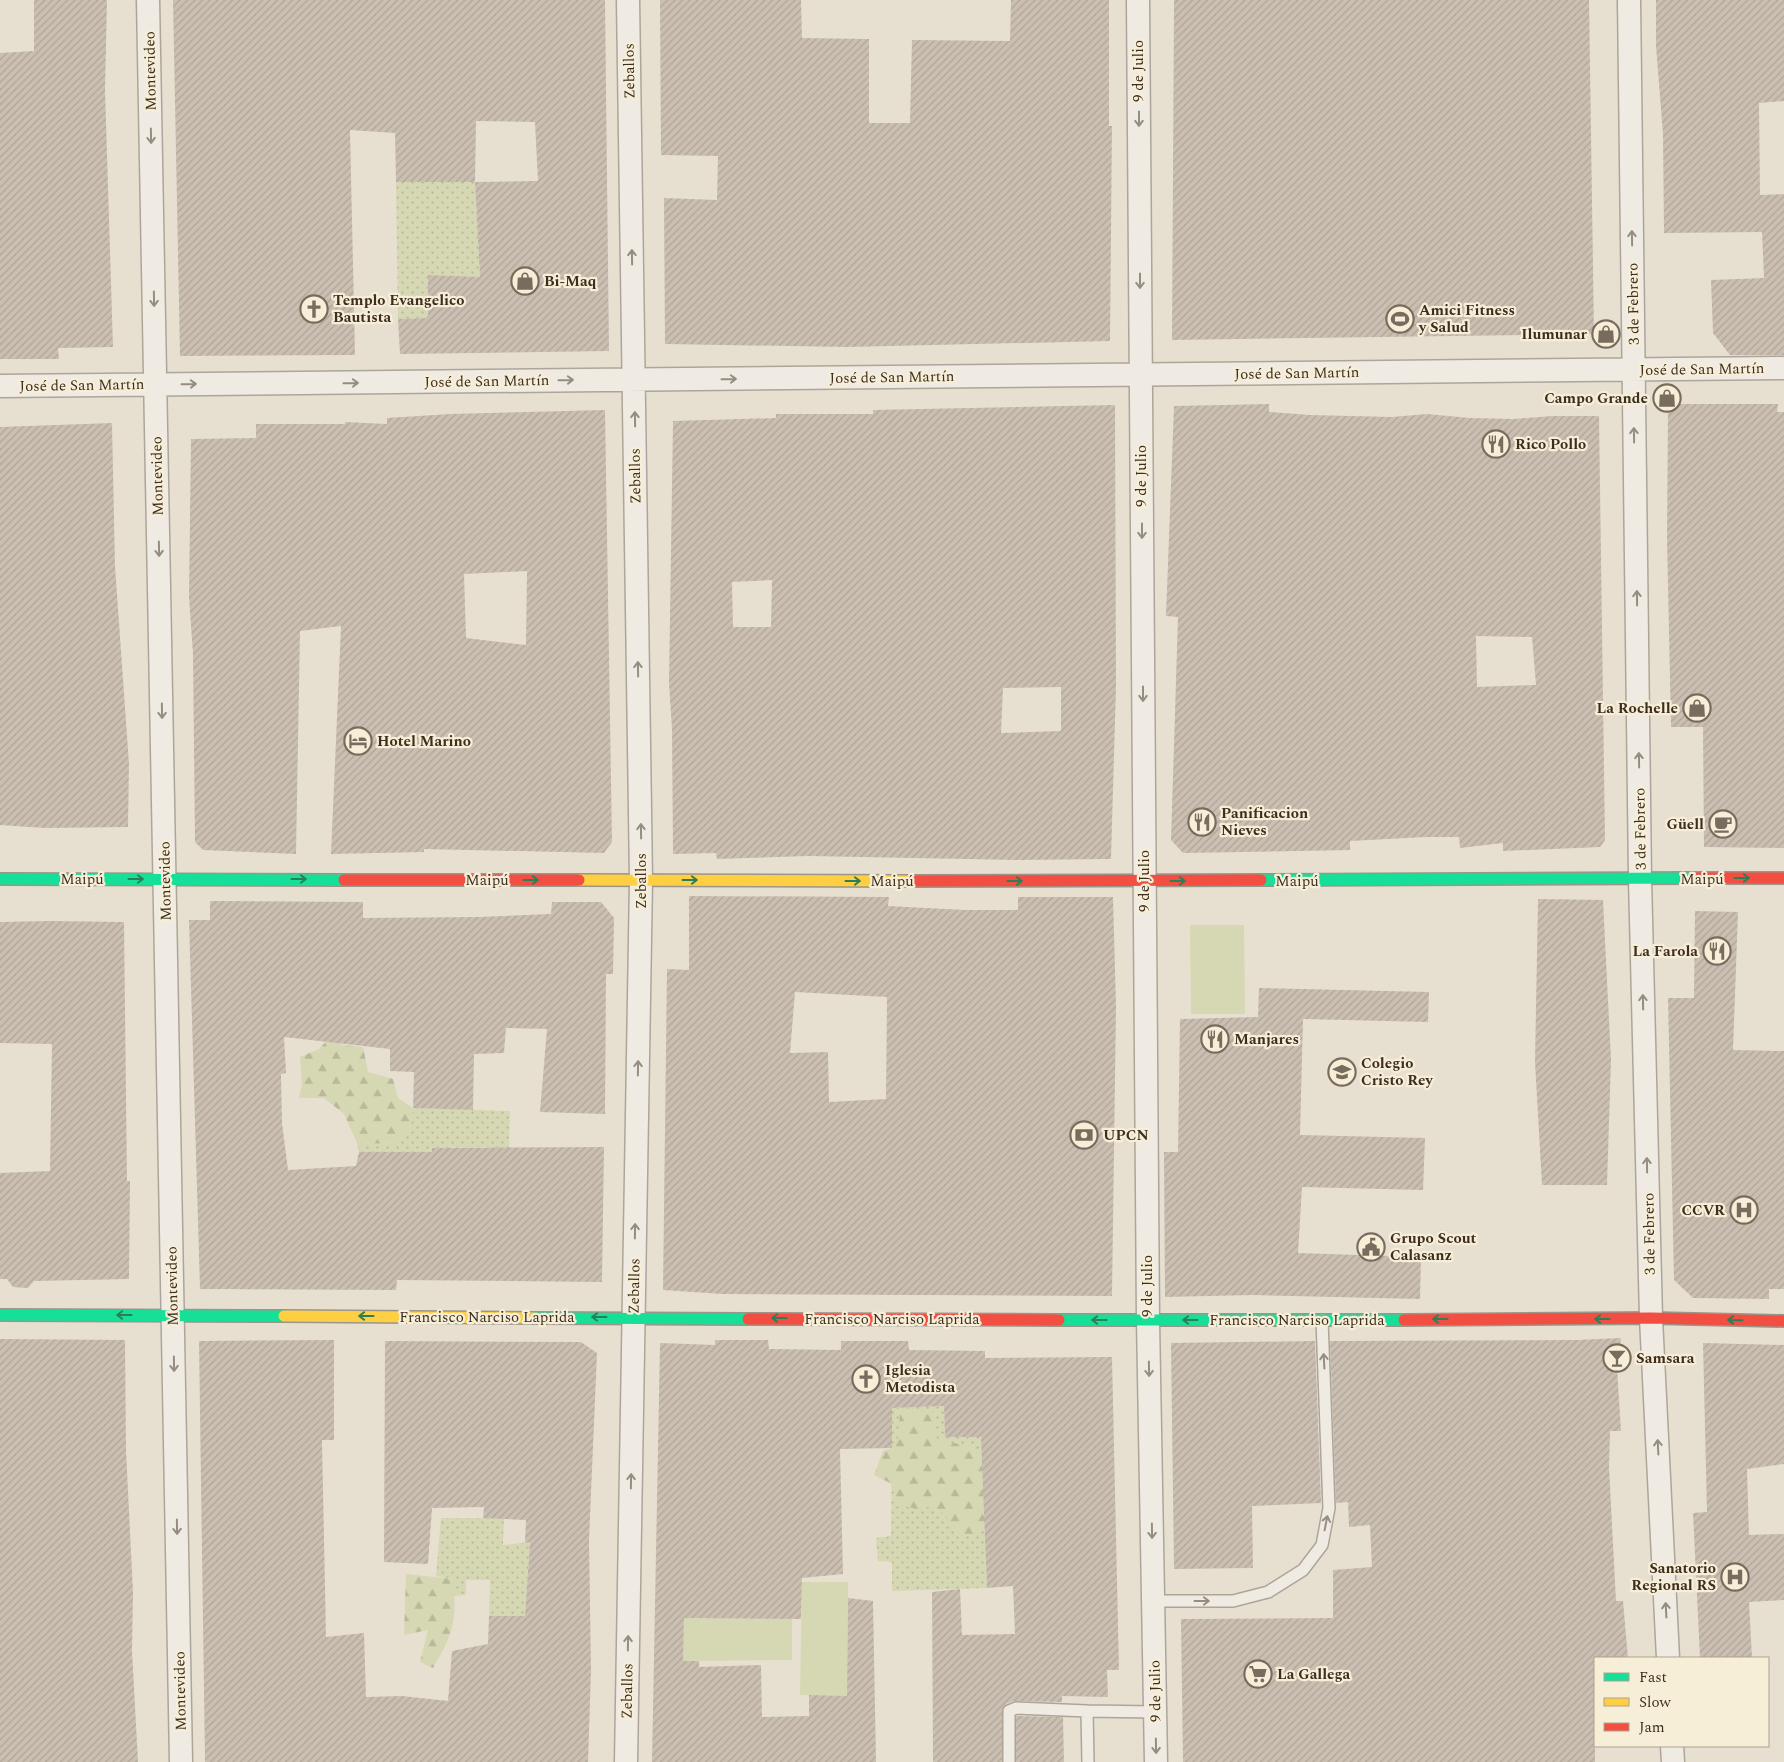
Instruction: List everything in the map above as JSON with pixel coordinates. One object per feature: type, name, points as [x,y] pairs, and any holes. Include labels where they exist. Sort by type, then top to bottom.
[{"type":"main road","name":"Maipú","points":[[0,879],[1144,881],[1784,878]]},
{"type":"main road","name":"Francisco Narciso Laprida","points":[[0,1315],[1148,1320],[1651,1318],[1784,1322]]},
{"type":"street","name":"Montevideo","points":[[148,0],[181,1762]]},
{"type":"street","name":"Zeballos","points":[[626,1762],[642,880],[628,0]]},
{"type":"street","name":"9 de Julio","points":[[1138,0],[1148,1320],[1156,1762]]},
{"type":"street","name":"3 de Febrero","points":[[1628,0],[1640,879],[1651,1318],[1668,1657]]},
{"type":"street","name":"José de San Martín","points":[[0,386],[1784,368]]},
{"type":"street","points":[[1672,1747],[1673,1762]]},
{"type":"lane","points":[[1153,1601],[1233,1601],[1268,1592],[1303,1570],[1322,1546],[1329,1508],[1322,1320]]},
{"type":"lane","points":[[1009,1762],[1009,1711],[1016,1708],[1155,1712]]},
{"type":"lane","points":[[1087,1711],[1088,1762]]},
{"type":"green space","points":[[396,182],[475,182],[480,277],[429,275],[428,318],[398,319]]},
{"type":"green space","points":[[1190,925],[1244,925],[1245,1014],[1191,1014]]},
{"type":"green space","points":[[333,1034],[342,1045],[363,1047],[368,1072],[393,1079],[398,1098],[413,1108],[410,1132],[399,1144],[357,1143],[344,1114],[324,1098],[299,1098],[302,1084],[300,1057],[319,1049]]},
{"type":"green space","points":[[413,1108],[510,1111],[509,1151],[487,1147],[432,1148],[431,1198],[397,1196],[398,1152],[359,1152],[357,1143],[399,1144],[410,1132]]},
{"type":"green space","points":[[944,1406],[945,1437],[981,1437],[987,1588],[892,1591],[892,1562],[878,1561],[876,1538],[891,1536],[892,1422],[889,1408]]},
{"type":"green space","points":[[901,1411],[937,1412],[935,1422],[937,1441],[970,1445],[982,1458],[985,1522],[982,1531],[969,1536],[958,1535],[946,1516],[933,1505],[919,1510],[898,1504],[892,1484],[874,1475],[883,1451],[895,1447],[897,1443]]},
{"type":"green space","points":[[441,1518],[504,1518],[503,1545],[530,1542],[525,1616],[489,1616],[490,1580],[466,1580],[466,1595],[454,1596],[452,1579],[436,1576]]},
{"type":"green space","points":[[406,1574],[453,1579],[455,1605],[450,1635],[433,1668],[420,1662],[428,1630],[404,1635]]},
{"type":"green space","points":[[802,1582],[848,1582],[847,1696],[800,1695]]},
{"type":"green space","points":[[684,1618],[792,1619],[792,1660],[683,1661]]},
{"type":"building","points":[[34,0],[107,0],[105,90],[113,347],[58,348],[59,359],[0,359],[0,53],[34,51]]},
{"type":"building","points":[[173,0],[605,0],[609,351],[400,354],[398,319],[428,318],[428,275],[480,277],[475,182],[396,182],[395,133],[350,130],[355,355],[180,356]],"holes":[[[476,121],[535,122],[538,181],[475,182]]]},
{"type":"building","points":[[660,0],[801,0],[802,38],[869,39],[869,123],[910,123],[912,40],[1010,41],[1011,0],[1109,0],[1109,126],[1112,126],[1110,341],[847,347],[665,344],[664,198],[717,200],[718,156],[661,155]]},
{"type":"building","points":[[1174,0],[1589,0],[1594,334],[1172,340]]},
{"type":"building","points":[[1656,0],[1784,0],[1784,101],[1759,103],[1760,195],[1784,194],[1784,355],[1730,355],[1713,333],[1711,280],[1764,278],[1762,232],[1664,233],[1663,134],[1656,46]]},
{"type":"building","points":[[1269,404],[1269,412],[1392,417],[1427,414],[1470,418],[1514,419],[1552,416],[1599,416],[1605,840],[1600,847],[1503,851],[1503,843],[1460,848],[1459,837],[1425,837],[1350,841],[1350,850],[1183,853],[1171,840],[1178,617],[1166,616],[1174,406]],"holes":[[[1476,636],[1532,637],[1536,685],[1477,687]]]},
{"type":"building","points":[[1668,404],[1778,404],[1777,412],[1784,412],[1784,848],[1704,847],[1703,727],[1671,727],[1667,539]]},
{"type":"building","points":[[1115,405],[1116,686],[1111,859],[1017,860],[808,856],[717,859],[716,853],[673,854],[672,729],[669,683],[673,421],[776,418],[776,414],[873,414],[873,410]],"holes":[[[772,580],[771,627],[733,627],[732,582]],[[1061,687],[1061,731],[1001,733],[1003,688]]]},
{"type":"building","points":[[605,410],[612,842],[604,853],[424,849],[424,852],[331,854],[341,626],[300,631],[296,854],[203,850],[195,842],[193,654],[189,597],[191,439],[256,438],[256,424],[345,424],[345,422],[387,424],[387,418],[450,414]],"holes":[[[527,571],[526,645],[466,638],[464,574]]]},
{"type":"building","points":[[112,423],[115,566],[129,764],[128,827],[45,828],[0,825],[0,427]]},
{"type":"building","points":[[689,896],[889,897],[888,906],[965,910],[1018,910],[1018,897],[1113,897],[1116,1006],[1112,1296],[722,1294],[663,1290],[667,969],[689,970]],"holes":[[[795,992],[887,997],[886,1099],[829,1102],[828,1052],[790,1053]]]},
{"type":"building","points":[[1538,899],[1603,900],[1611,1060],[1607,1185],[1542,1185],[1535,1062]]},
{"type":"building","points":[[210,901],[363,902],[363,918],[551,914],[552,902],[601,902],[614,918],[613,974],[606,974],[605,1114],[540,1112],[547,1029],[506,1028],[504,1053],[474,1054],[473,1110],[413,1108],[414,1072],[390,1071],[390,1049],[284,1037],[286,1073],[281,1074],[282,1123],[288,1170],[356,1166],[359,1152],[432,1152],[432,1148],[604,1147],[602,1282],[397,1280],[396,1290],[200,1289],[189,920],[210,920]]},
{"type":"building","points":[[1695,911],[1738,912],[1733,1050],[1784,1051],[1784,1289],[1769,1289],[1769,1299],[1693,1298],[1674,1280],[1668,998],[1694,998]]},
{"type":"building","points":[[0,922],[124,922],[127,1181],[130,1181],[129,1279],[34,1281],[28,1288],[13,1287],[7,1279],[0,1279],[0,1173],[50,1171],[52,1044],[0,1043]]},
{"type":"building","points":[[1259,988],[1429,992],[1428,1022],[1303,1019],[1300,1135],[1425,1138],[1423,1190],[1302,1187],[1298,1253],[1421,1257],[1420,1299],[1253,1295],[1165,1297],[1164,1152],[1178,1152],[1180,1019],[1258,1017]]},
{"type":"building","points":[[1621,1338],[1617,1368],[1621,1431],[1610,1431],[1609,1467],[1616,1601],[1623,1601],[1628,1657],[1594,1657],[1595,1762],[1183,1762],[1181,1619],[1333,1618],[1333,1570],[1372,1567],[1370,1525],[1349,1527],[1348,1502],[1336,1503],[1330,1341],[1577,1340]]},
{"type":"building","points":[[0,1339],[125,1340],[126,1450],[133,1592],[132,1651],[138,1762],[0,1762]]},
{"type":"building","points":[[334,1340],[334,1440],[322,1440],[326,1637],[364,1633],[366,1697],[402,1696],[448,1701],[452,1651],[488,1644],[489,1616],[525,1616],[530,1542],[525,1543],[526,1520],[483,1518],[484,1507],[432,1508],[428,1564],[384,1562],[385,1341],[581,1342],[597,1353],[589,1540],[591,1670],[588,1762],[205,1762],[199,1341]]},
{"type":"building","points":[[715,1340],[768,1340],[769,1349],[841,1350],[841,1341],[908,1341],[909,1350],[985,1351],[985,1358],[1112,1357],[1119,1670],[1107,1670],[1108,1697],[1062,1696],[1062,1702],[1013,1701],[1006,1704],[1002,1710],[1002,1762],[933,1762],[932,1592],[960,1589],[962,1635],[1015,1634],[1013,1586],[987,1588],[981,1437],[945,1437],[944,1406],[892,1408],[892,1448],[840,1449],[843,1574],[802,1578],[801,1619],[684,1618],[683,1661],[699,1661],[699,1667],[761,1665],[762,1717],[809,1716],[809,1695],[847,1696],[848,1598],[873,1601],[876,1762],[652,1762],[660,1343],[715,1345]]},
{"type":"building","points":[[1315,1341],[1321,1503],[1252,1506],[1253,1568],[1174,1569],[1171,1343]]},
{"type":"building","points":[[1703,1343],[1784,1345],[1784,1464],[1747,1469],[1749,1535],[1784,1534],[1784,1600],[1749,1602],[1752,1657],[1700,1657],[1693,1513],[1707,1512]]},
{"type":"building","points":[[1016,1716],[1063,1717],[1064,1762],[1016,1762]]},
{"type":"traffic: fast","points":[[1261,880],[1694,878]]},
{"type":"traffic: fast","points":[[0,879],[344,880]]},
{"type":"traffic: fast","points":[[0,1315],[284,1316]]},
{"type":"traffic: fast","points":[[534,1318],[748,1319]]},
{"type":"traffic: fast","points":[[1059,1320],[1404,1320]]},
{"type":"traffic: slow","points":[[579,880],[910,881]]},
{"type":"traffic: slow","points":[[284,1316],[534,1318]]},
{"type":"traffic: jam","points":[[1694,878],[1784,878]]},
{"type":"traffic: jam","points":[[344,880],[579,880]]},
{"type":"traffic: jam","points":[[910,881],[1261,880]]},
{"type":"traffic: jam","points":[[1404,1320],[1651,1318],[1784,1321]]},
{"type":"traffic: jam","points":[[748,1319],[1059,1320]]},
{"type":"place","name":"Bi-Maq","points":[[525,281]]},
{"type":"place","name":"Templo Evangelico Bautista","points":[[314,309]]},
{"type":"place","name":"Amici Fitness y Salud","points":[[1400,319]]},
{"type":"place","name":"Ilumunar","points":[[1606,334]]},
{"type":"place","name":"Campo Grande","points":[[1667,398]]},
{"type":"place","name":"Rico Pollo","points":[[1496,444]]},
{"type":"place","name":"La Rochelle","points":[[1697,708]]},
{"type":"place","name":"Hotel Marino","points":[[358,741]]},
{"type":"place","name":"Panificacion Nieves","points":[[1202,822]]},
{"type":"place","name":"Güell","points":[[1723,824]]},
{"type":"place","name":"La Farola","points":[[1717,951]]},
{"type":"place","name":"Manjares","points":[[1215,1039]]},
{"type":"place","name":"Colegio Cristo Rey","points":[[1342,1072]]},
{"type":"place","name":"UPCN","points":[[1084,1135]]},
{"type":"place","name":"CCVR","points":[[1744,1210]]},
{"type":"place","name":"Grupo Scout Calasanz","points":[[1371,1247]]},
{"type":"place","name":"Samsara","points":[[1617,1358]]},
{"type":"place","name":"Iglesia Metodista","points":[[866,1379]]},
{"type":"place","name":"Sanatorio Regional RS","points":[[1735,1577]]},
{"type":"place","name":"La Gallega","points":[[1258,1674]]}]
